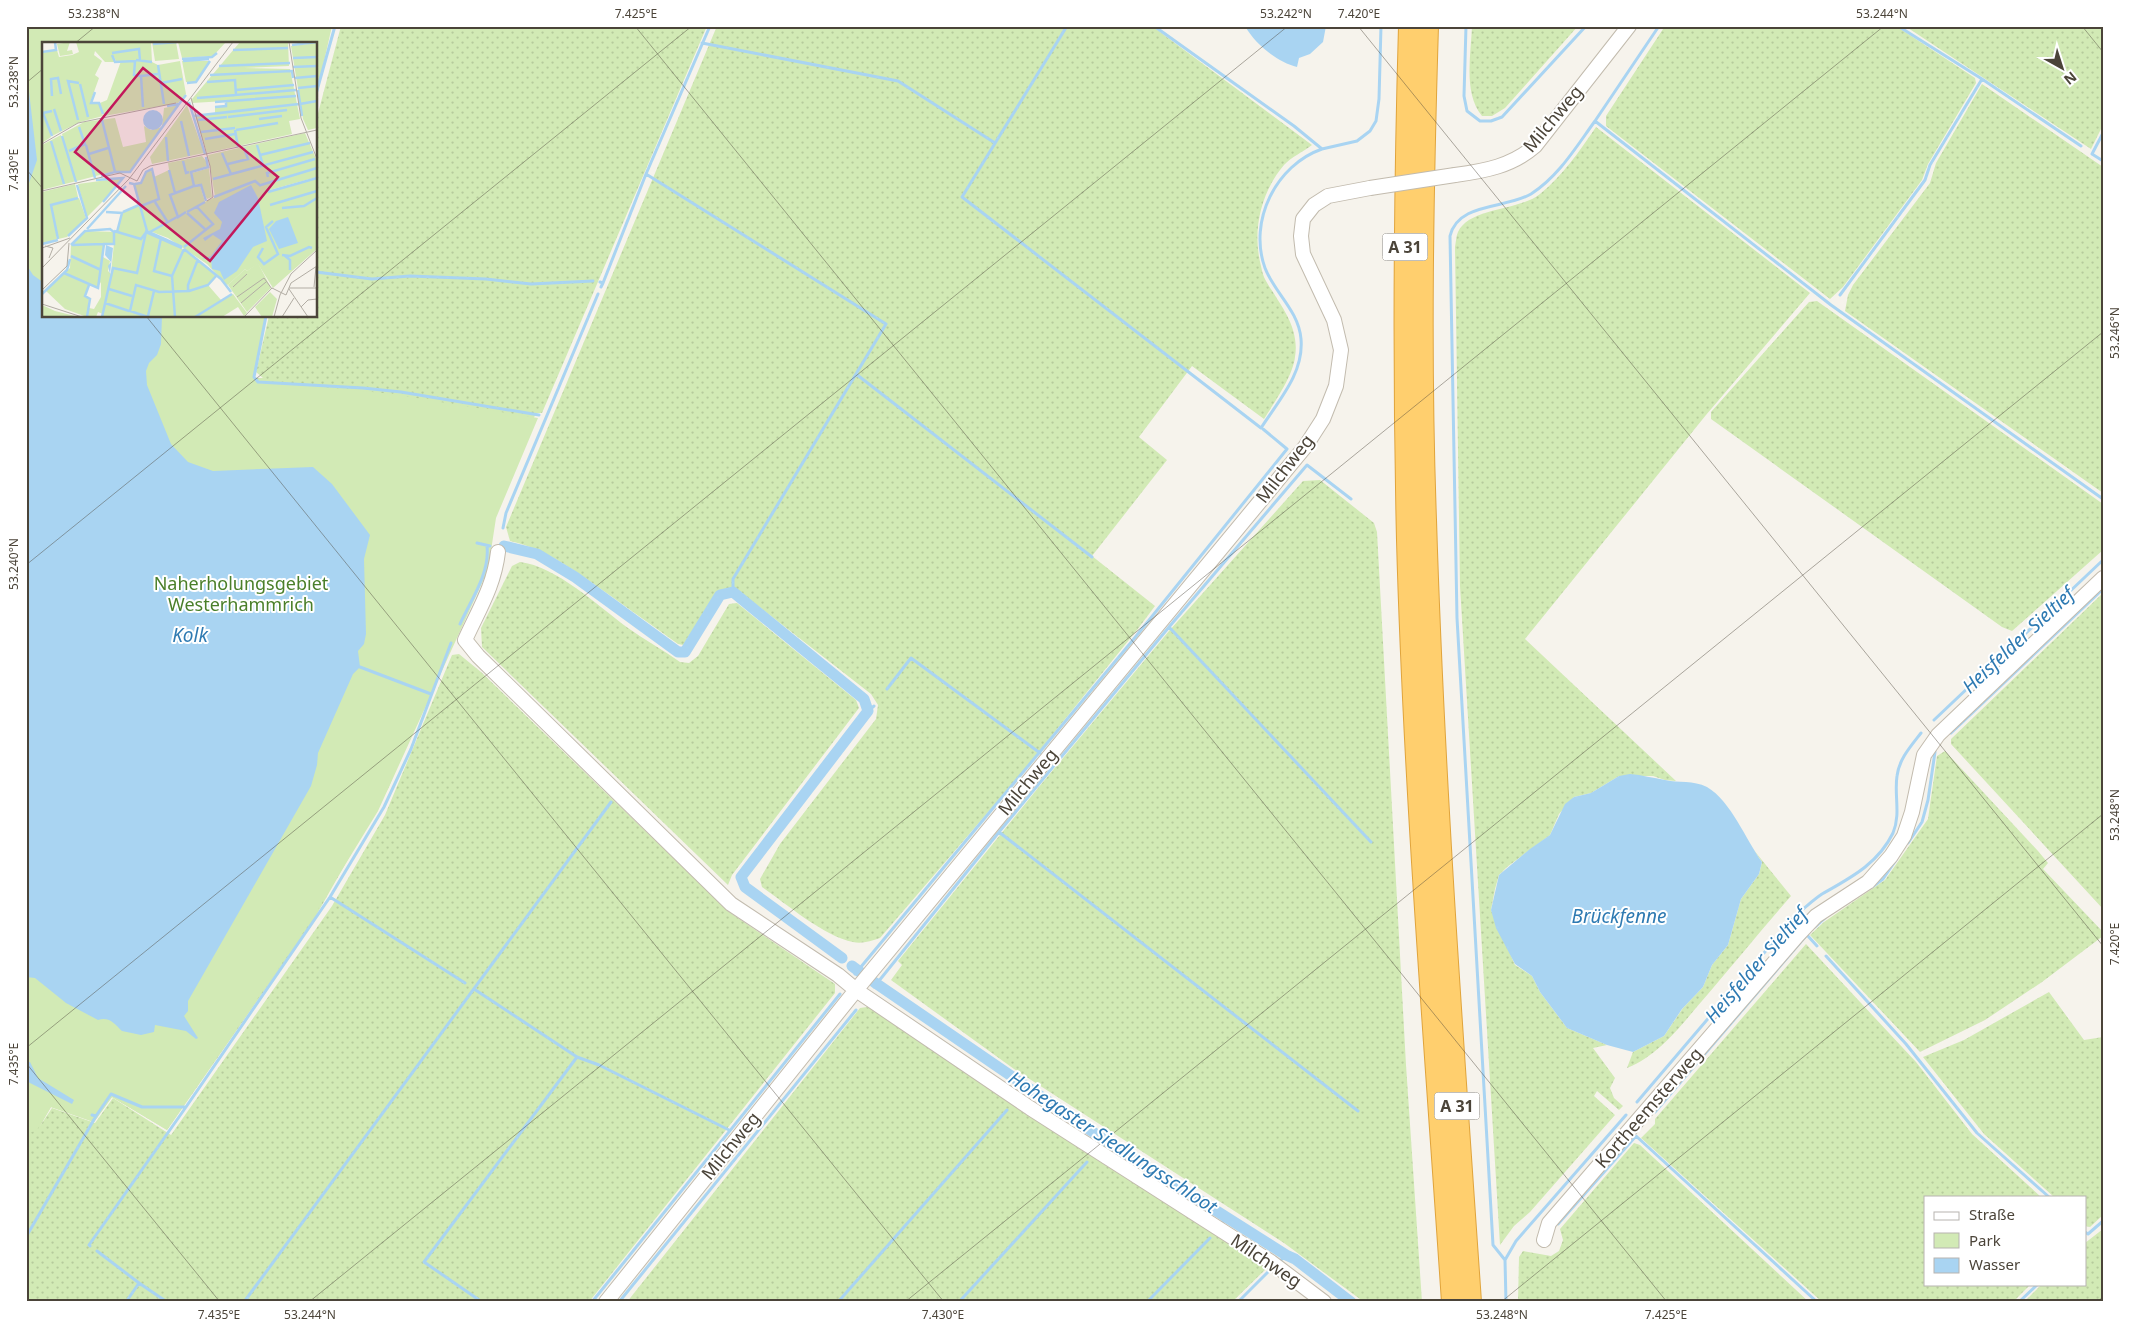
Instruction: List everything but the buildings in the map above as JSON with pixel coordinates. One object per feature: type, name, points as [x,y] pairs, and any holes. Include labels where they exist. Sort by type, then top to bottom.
[{"type":"highway","name":"A 31","points":[[1408,26],[1404,346],[1407,541],[1420,829],[1452,1302]]},
{"type":"highway","name":"A 31","points":[[1428,26],[1423,188],[1426,520],[1436,772],[1471,1302]]},
{"type":"street","name":"Milchweg","points":[[606,1302],[856,990],[1305,447],[1323,419],[1336,386],[1341,350],[1334,320],[1303,254],[1301,236],[1303,219],[1314,205],[1328,196],[1484,171],[1523,156],[1535,146],[1629,26]]},
{"type":"street","points":[[498,552],[496,572],[490,589],[464,640],[478,656],[732,904],[838,975],[856,990]]},
{"type":"street","name":"Kortheemsterweg","points":[[1544,1240],[1549,1223],[1798,935],[1816,916],[1868,882],[1891,856],[1904,836],[1912,812],[1924,755],[1938,735],[2103,578]]},
{"type":"street","name":"Milchweg","points":[[856,990],[1030,1108],[1275,1265],[1324,1302]]},
{"type":"green space","name":"Kolk","points":[[26,26],[332,26],[318,88],[318,42],[42,42],[42,318],[267,318],[253,380],[392,394],[538,418],[496,518],[488,570],[378,811],[307,927],[167,1130],[112,1097],[94,1122],[51,1107],[37,1130],[26,1134]]},
{"type":"green space","name":"Naherholungsgebiet Westerhammrich","points":[[341,26],[707,26],[542,413],[536,413],[493,513],[389,787],[313,921],[167,1130],[112,1097],[94,1122],[51,1107],[40,1126],[52,1108],[95,1123],[113,1098],[171,1135],[332,906],[385,815],[452,655],[459,654],[481,672],[729,912],[835,984],[835,993],[589,1302],[26,1302],[26,1135],[29,1134],[26,1134],[26,977],[250,378],[263,378],[256,372],[269,318],[318,318],[318,113]]},
{"type":"green space","points":[[717,26],[1152,26],[1312,145],[1287,162],[1276,176],[1264,200],[1258,226],[1258,253],[1263,275],[1288,317],[1295,336],[1294,364],[1283,389],[1264,419],[1192,366],[1139,437],[1167,460],[1092,556],[1155,606],[1020,775],[880,938],[866,942],[856,943],[842,939],[818,927],[762,887],[760,879],[780,844],[876,719],[878,705],[871,694],[735,588],[717,592],[688,641],[683,645],[678,644],[562,563],[537,550],[510,541],[506,527]]},
{"type":"green space","points":[[1472,26],[1578,26],[1505,108],[1492,116],[1482,116],[1476,107],[1470,85]]},
{"type":"green space","points":[[1665,26],[1896,26],[1975,78],[1976,83],[1928,164],[1922,180],[1843,287],[1830,299],[1606,126],[1606,116]]},
{"type":"green space","points":[[1905,26],[2103,26],[2103,125],[2091,149]]},
{"type":"green space","points":[[1982,84],[2103,167],[2103,493],[1845,311],[1848,295],[1853,285],[1930,183],[1936,163]]},
{"type":"green space","points":[[1596,127],[1810,293],[1706,415],[1525,639],[1676,781],[1653,776],[1619,776],[1591,793],[1574,797],[1559,814],[1550,835],[1499,875],[1491,910],[1515,965],[1532,976],[1540,992],[1567,1028],[1607,1045],[1593,1048],[1615,1078],[1610,1088],[1614,1098],[1623,1106],[1619,1110],[1597,1091],[1594,1096],[1615,1115],[1530,1212],[1514,1226],[1500,1245],[1460,586],[1455,247],[1458,232],[1464,224],[1473,218],[1484,213],[1520,204],[1540,194],[1563,171]]},
{"type":"green space","points":[[1817,301],[2103,504],[2103,550],[2012,631],[2002,627],[1711,419],[1711,412],[1809,302]]},
{"type":"green space","points":[[1320,480],[1374,523],[1377,532],[1406,1065],[1422,1302],[1364,1302],[1284,1243],[1014,1069],[891,980],[902,965],[898,961],[1038,788],[1169,631],[1303,481]]},
{"type":"green space","points":[[520,562],[534,565],[562,579],[628,628],[680,662],[689,663],[698,656],[729,604],[737,603],[856,700],[859,708],[732,875],[728,885],[482,647],[481,628],[512,566]]},
{"type":"green space","points":[[2103,593],[2103,909],[1951,744],[1951,739]]},
{"type":"green space","points":[[1945,751],[2038,851],[2048,863],[2043,869],[2103,932],[2103,936],[2042,982],[1985,1020],[1920,1052],[1810,935],[1824,922],[1885,880],[1928,819],[1937,756]]},
{"type":"green space","points":[[1753,849],[1791,896],[1672,1036],[1640,1062],[1627,1068],[1633,1052],[1664,1036],[1683,1008],[1703,987],[1712,965],[1728,945],[1741,899],[1759,874],[1762,862]]},
{"type":"green space","points":[[1806,944],[1916,1062],[1972,1134],[2040,1196],[1924,1196],[1924,1286],[2029,1286],[2013,1302],[1822,1302],[1641,1138],[1655,1124],[1655,1119]]},
{"type":"green space","points":[[2049,992],[2084,1040],[2103,1037],[2103,1215],[2090,1227],[2086,1226],[2086,1196],[2053,1196],[1984,1134],[1923,1057],[1964,1040]]},
{"type":"green space","points":[[867,1007],[880,1012],[1099,1161],[1268,1267],[1232,1302],[627,1302],[860,1008]]},
{"type":"green space","points":[[1634,1143],[1640,1145],[1809,1302],[1518,1302],[1519,1257],[1523,1251],[1551,1256],[1559,1251],[1563,1240],[1560,1229]]},
{"type":"green space","points":[[2103,1229],[2103,1302],[2024,1302],[2040,1286],[2086,1286],[2086,1242]]},
{"type":"water","points":[[1245,26],[1326,26],[1323,42],[1310,54],[1299,58],[1297,67],[1274,57],[1261,46]]},
{"type":"water","points":[[26,66],[37,160],[26,192]]},
{"type":"water","name":"Kolk","points":[[26,264],[33,275],[42,282],[42,318],[162,318],[161,344],[157,355],[149,363],[146,371],[147,385],[171,444],[188,462],[213,471],[313,467],[332,484],[370,535],[364,559],[366,634],[364,644],[358,651],[360,667],[353,674],[318,753],[317,765],[311,786],[188,1001],[188,1011],[184,1016],[198,1038],[196,1039],[186,1031],[155,1025],[154,1032],[141,1035],[122,1031],[109,1020],[98,1020],[66,1003],[35,978],[26,977]]},
{"type":"water","name":"Brückfenne","points":[[1630,774],[1670,781],[1696,783],[1716,793],[1731,811],[1762,862],[1759,874],[1741,899],[1728,945],[1712,965],[1703,987],[1682,1009],[1664,1036],[1633,1052],[1607,1045],[1567,1028],[1540,992],[1532,976],[1515,964],[1496,928],[1491,910],[1499,875],[1550,835],[1565,804],[1574,797],[1591,793],[1619,776]]},
{"type":"water","points":[[26,1062],[30,1062],[38,1078],[74,1100],[72,1104],[26,1081]]},
{"type":"waterway","name":"Hohegaster Siedlungsschloot","points":[[318,87],[335,26]]},
{"type":"waterway","points":[[646,174],[710,26]]},
{"type":"waterway","points":[[1067,26],[962,197],[1261,428],[1289,386],[1299,363],[1301,351],[1301,339],[1296,319],[1265,268],[1260,232],[1263,214],[1279,181],[1291,168],[1306,157],[1322,149]]},
{"type":"waterway","points":[[1154,26],[1294,126],[1322,149],[1357,141],[1370,131],[1376,121],[1379,99],[1381,26]]},
{"type":"waterway","points":[[1466,26],[1464,96],[1467,111],[1480,121],[1491,121],[1502,117],[1586,26]]},
{"type":"waterway","points":[[1659,26],[1595,121],[1831,305],[2103,499]]},
{"type":"waterway","points":[[1898,26],[1982,79],[2081,146]]},
{"type":"waterway","points":[[702,43],[898,81],[995,143]]},
{"type":"waterway","points":[[1840,295],[1925,180],[1930,165],[1982,79]]},
{"type":"waterway","points":[[1505,1260],[1493,1245],[1457,618],[1450,236],[1455,225],[1463,217],[1484,208],[1521,199],[1541,187],[1559,170],[1595,121]]},
{"type":"waterway","points":[[2103,133],[2092,154],[2103,161]]},
{"type":"waterway","points":[[603,283],[646,174],[886,324],[733,579],[733,592]]},
{"type":"waterway","name":"Hohegaster Siedlungsschloot","points":[[318,272],[372,279],[410,276],[486,279],[531,284],[593,281]]},
{"type":"waterway","name":"Hohegaster Siedlungsschloot","points":[[600,282],[603,283],[601,287]]},
{"type":"waterway","name":"Hohegaster Siedlungsschloot","points":[[503,528],[506,513],[598,294]]},
{"type":"waterway","points":[[266,318],[254,377],[258,382],[401,392],[539,415]]},
{"type":"waterway","points":[[856,374],[1092,557]]},
{"type":"waterway","points":[[855,974],[1133,640],[1287,449],[1263,429]]},
{"type":"waterway","points":[[1351,499],[1307,465],[1169,627],[1371,842]]},
{"type":"waterway","points":[[477,543],[490,546]]},
{"type":"waterway","points":[[460,624],[483,576],[486,566],[487,546]]},
{"type":"waterway","name":"Hohegaster Siedlungsschloot","points":[[504,546],[537,554],[575,577],[678,652],[685,652],[720,595],[733,592],[864,699],[868,711],[741,877],[745,887],[842,958]]},
{"type":"waterway","name":"Heisfelder Sieltief","points":[[1934,720],[2103,560]]},
{"type":"waterway","points":[[1951,733],[2103,589]]},
{"type":"waterway","points":[[1169,627],[999,832],[1358,1111]]},
{"type":"waterway","points":[[92,1115],[96,1116],[111,1094],[142,1107],[186,1107],[330,897],[384,807],[411,749],[451,643]]},
{"type":"waterway","points":[[887,689],[911,658],[1040,753]]},
{"type":"waterway","points":[[360,667],[431,694]]},
{"type":"waterway","name":"Hohegaster Siedlungsschloot","points":[[868,711],[874,706]]},
{"type":"waterway","name":"Heisfelder Sieltief","points":[[1637,1102],[1798,913],[1822,894],[1862,869],[1887,844],[1897,819],[1896,783],[1898,770],[1906,753],[1921,733]]},
{"type":"waterway","points":[[1908,843],[1922,822],[1928,800],[1935,752]]},
{"type":"waterway","points":[[244,1302],[611,802]]},
{"type":"waterway","points":[[874,987],[999,832]]},
{"type":"waterway","points":[[1872,887],[1883,879],[1896,860]]},
{"type":"waterway","points":[[330,897],[465,983]]},
{"type":"waterway","points":[[1815,927],[1825,918]]},
{"type":"waterway","points":[[1807,935],[1817,946]]},
{"type":"waterway","points":[[1655,1112],[1805,937]]},
{"type":"waterway","points":[[1826,956],[1906,1044],[1977,1133],[2048,1196]]},
{"type":"waterway","name":"Hohegaster Siedlungsschloot","points":[[852,966],[860,972]]},
{"type":"waterway","name":"Hohegaster Siedlungsschloot","points":[[874,982],[1106,1141],[1295,1259],[1351,1302]]},
{"type":"waterway","points":[[474,989],[577,1057],[599,1065],[729,1130]]},
{"type":"waterway","points":[[592,1302],[840,994]]},
{"type":"waterway","points":[[619,1302],[856,1010]]},
{"type":"waterway","points":[[482,1302],[424,1262],[577,1057]]},
{"type":"waterway","points":[[90,1246],[186,1107]]},
{"type":"waterway","points":[[838,1302],[1007,1110]]},
{"type":"waterway","name":"Heisfelder Sieltief","points":[[1506,1302],[1505,1260],[1516,1241],[1626,1115]]},
{"type":"waterway","points":[[26,1237],[96,1116]]},
{"type":"waterway","points":[[1558,1224],[1636,1136],[1817,1302]]},
{"type":"waterway","points":[[1100,1147],[1106,1141]]},
{"type":"waterway","points":[[959,1302],[1087,1162]]},
{"type":"waterway","name":"Hohegaster Siedlungsschloot","points":[[1222,1223],[1227,1217]]},
{"type":"waterway","points":[[2086,1233],[2088,1234],[2103,1221]]},
{"type":"waterway","points":[[1147,1302],[1210,1238]]},
{"type":"waterway","points":[[97,1251],[139,1283],[126,1302]]},
{"type":"waterway","name":"Heisfelder Sieltief","points":[[1278,1263],[1286,1255]]},
{"type":"waterway","name":"Heisfelder Sieltief","points":[[1238,1302],[1273,1267]]},
{"type":"waterway","points":[[139,1283],[167,1302]]},
{"type":"waterway","points":[[2019,1302],[2036,1286]]}]
